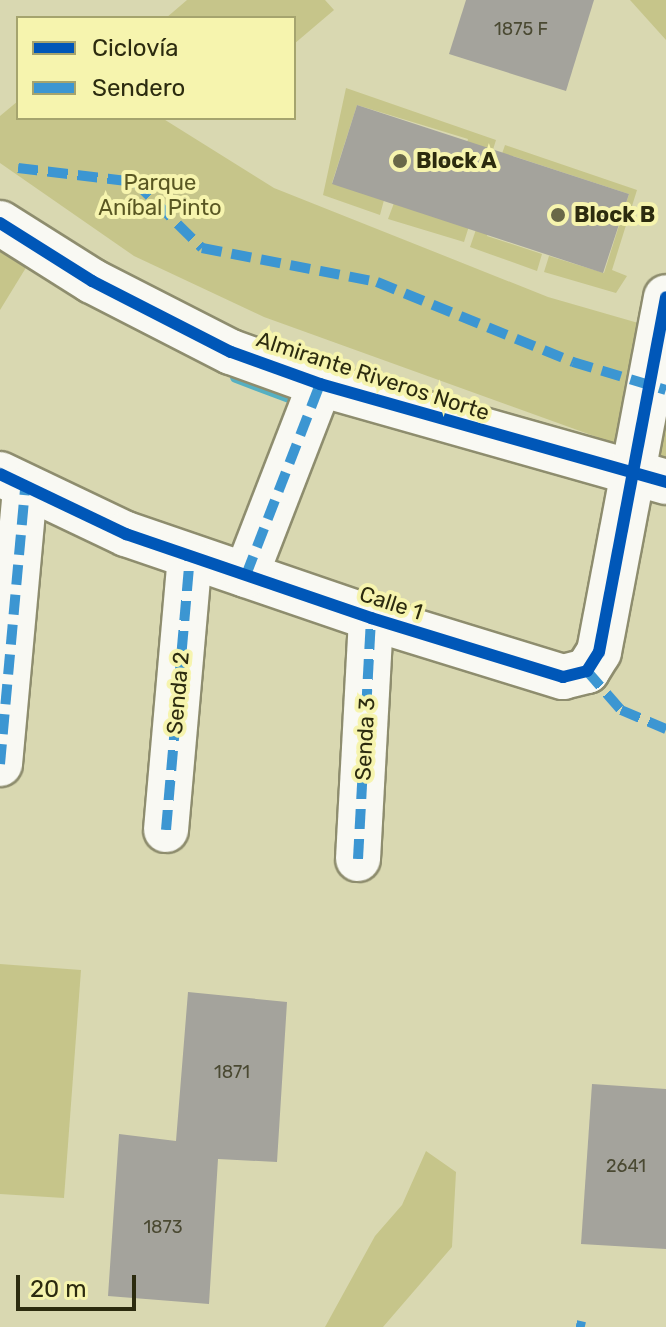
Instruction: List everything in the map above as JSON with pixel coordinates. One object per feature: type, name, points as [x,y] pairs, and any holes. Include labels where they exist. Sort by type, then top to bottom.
[{"type":"street","name":"Almirante Riveros Norte","points":[[0,223],[115,293],[231,352],[320,384],[650,479]]},
{"type":"street","name":"Calle 1","points":[[13,481],[190,557],[371,618],[563,677],[587,671],[599,652],[650,479],[666,297]]},
{"type":"street","points":[[246,575],[320,384]]},
{"type":"street","points":[[0,764],[13,481]]},
{"type":"street","name":"Senda 2","points":[[166,830],[190,557]]},
{"type":"street","name":"Senda 3","points":[[358,859],[371,618]]},
{"type":"green space","points":[[187,0],[325,0],[334,10],[296,42],[296,16],[168,16]]},
{"type":"green space","points":[[630,0],[666,0],[666,40]]},
{"type":"green space","points":[[346,88],[496,140],[464,242],[388,219],[394,203],[444,218],[468,139],[357,105],[332,183],[384,200],[380,215],[323,195]]},
{"type":"green space","name":"Parque Aníbal Pinto","points":[[16,103],[16,120],[165,120],[274,188],[548,297],[666,331],[666,462],[264,317],[134,256],[0,163],[0,116]]},
{"type":"green space","points":[[505,145],[637,190],[612,270],[627,276],[616,293],[544,272],[549,256],[604,273],[629,194],[513,156],[487,236],[542,254],[537,271],[470,247]]},
{"type":"green space","points":[[0,250],[27,266],[0,310]]},
{"type":"green space","points":[[0,964],[81,970],[64,1198],[0,1194]]},
{"type":"green space","points":[[426,1151],[456,1172],[452,1247],[383,1327],[325,1327],[375,1236],[402,1205]]},
{"type":"building","points":[[466,0],[594,0],[566,91],[449,54]]},
{"type":"building","points":[[357,105],[629,194],[603,273],[332,184]]},
{"type":"building","points":[[188,992],[287,1002],[277,1162],[218,1159],[209,1304],[108,1296],[119,1134],[176,1141]]},
{"type":"building","points":[[592,1084],[666,1089],[666,1249],[581,1244]]},
{"type":"waterway","points":[[236,377],[300,401]]},
{"type":"marked path","points":[[18,168],[135,182],[202,248],[377,282],[573,362],[666,390]]},
{"type":"marked path","points":[[246,575],[320,384]]},
{"type":"marked path","points":[[0,764],[25,489]]},
{"type":"marked path","points":[[166,830],[190,557]]},
{"type":"marked path","points":[[358,859],[371,618]]},
{"type":"marked path","points":[[587,671],[621,710],[666,729]]},
{"type":"marked path","points":[[576,1325],[585,1327]]},
{"type":"cycle path","points":[[0,223],[92,281],[231,352],[320,384],[666,482]]},
{"type":"cycle path","points":[[0,474],[126,534],[371,618],[563,677],[587,671],[599,652],[666,297]]},
{"type":"place","name":"Block A","points":[[400,161]]},
{"type":"place","name":"Block B","points":[[558,215]]}]
